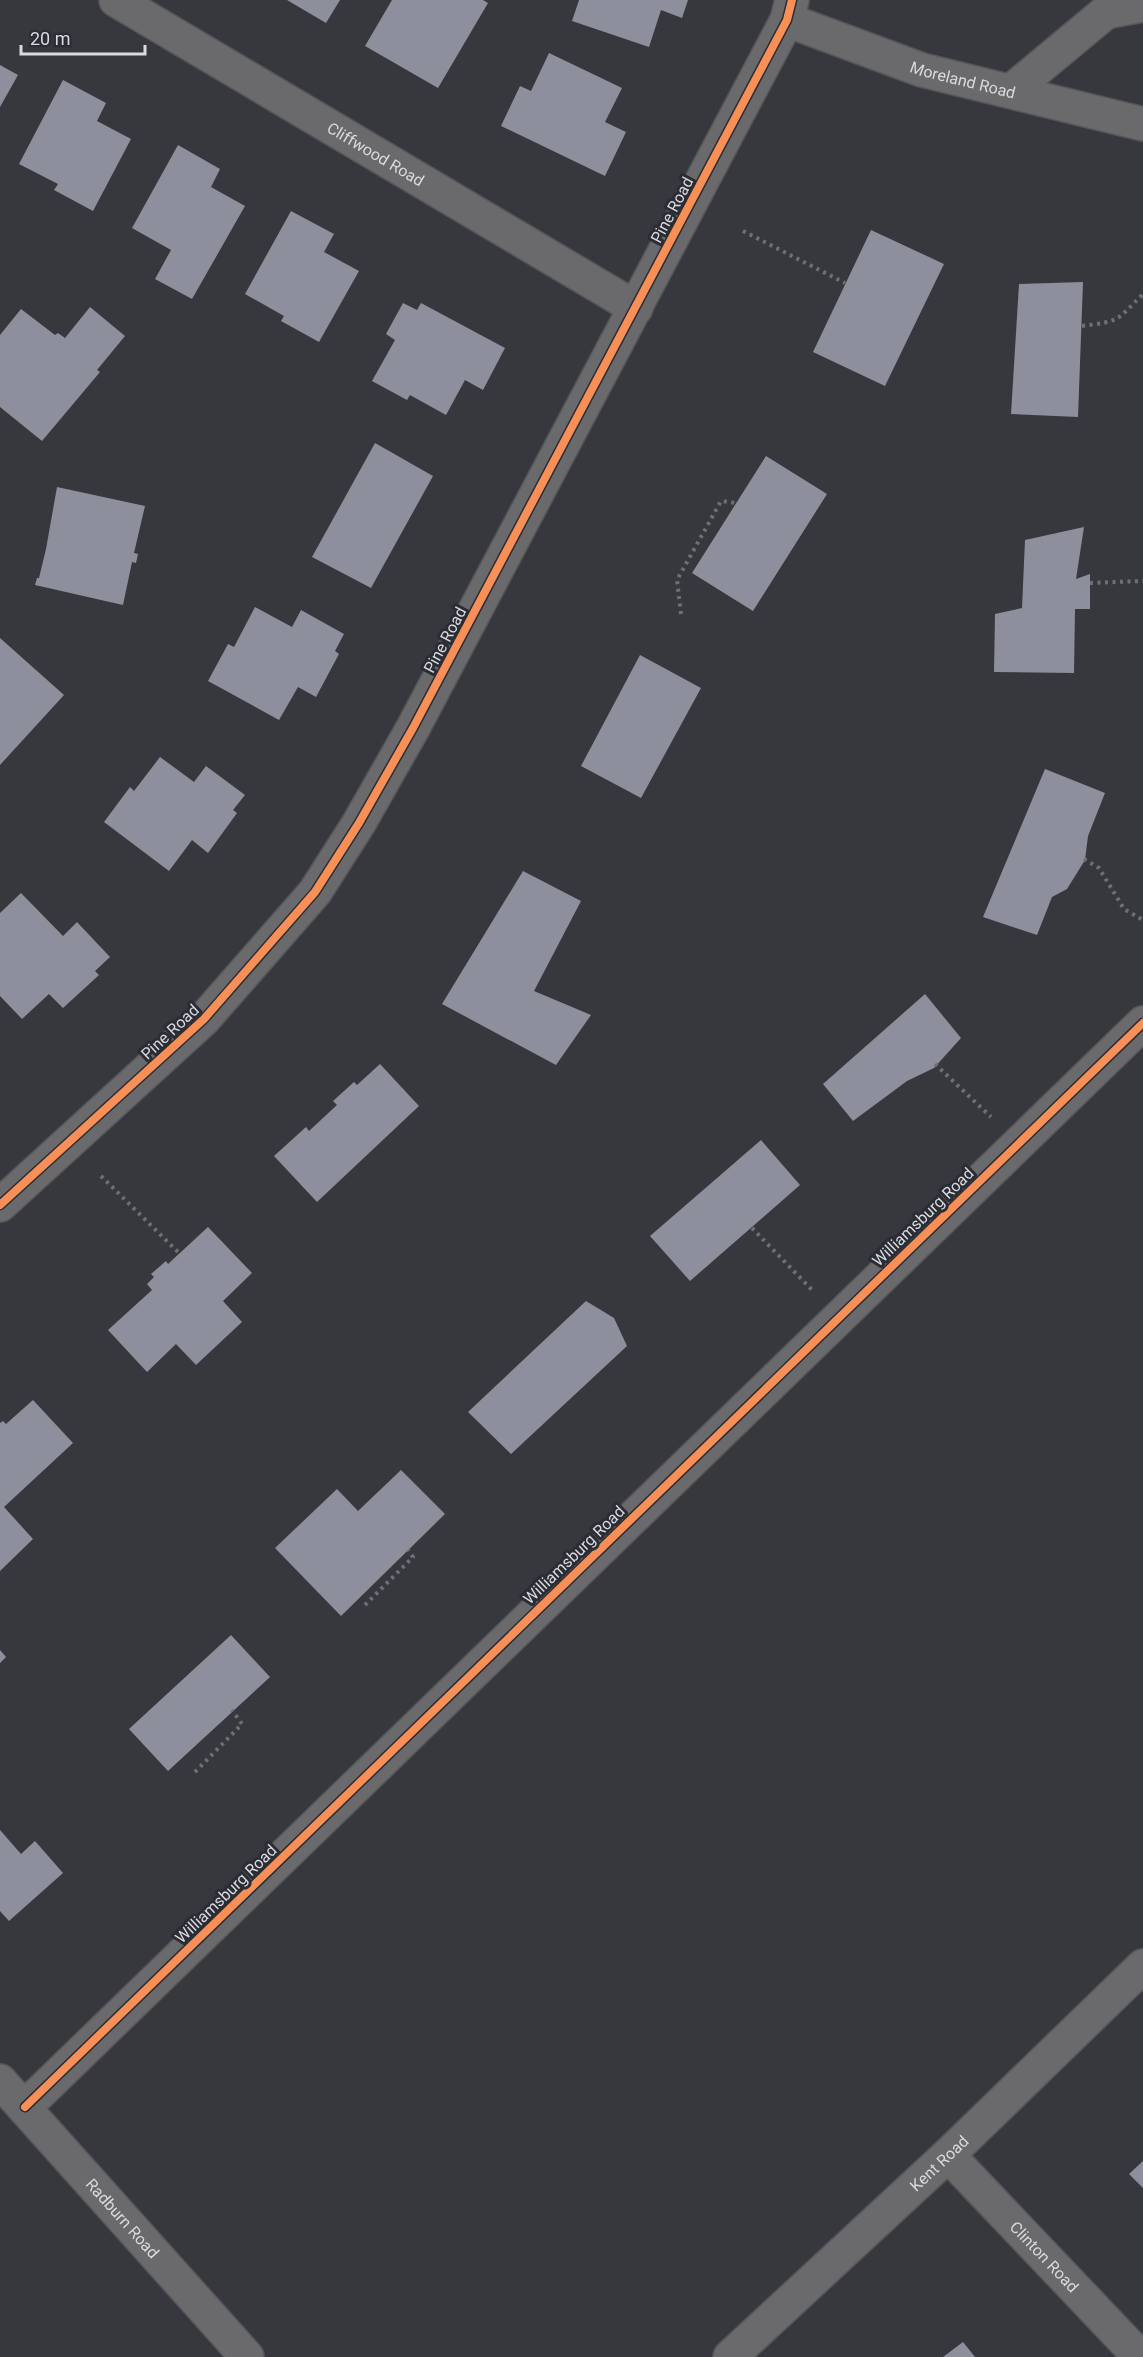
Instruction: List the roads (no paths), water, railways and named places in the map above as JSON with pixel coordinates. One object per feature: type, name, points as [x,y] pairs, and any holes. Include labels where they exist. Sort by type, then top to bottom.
[{"type":"street","name":"Cliffwood Road","points":[[116,0],[636,308]]},
{"type":"street","points":[[1011,92],[1106,12],[1143,5]]},
{"type":"street","name":"Pine Road","points":[[0,1205],[204,1020],[315,892],[359,823],[413,728],[636,308],[789,10]]},
{"type":"street","name":"Moreland Road","points":[[789,10],[922,70],[1143,124]]},
{"type":"street","name":"Williamsburg Road","points":[[25,2107],[1143,1023]]},
{"type":"street","name":"Kent Road","points":[[730,2357],[948,2155],[1143,1966]]},
{"type":"street","name":"Radburn Road","points":[[0,2081],[247,2357]]},
{"type":"street","name":"Clinton Road","points":[[948,2155],[1140,2357]]}]
